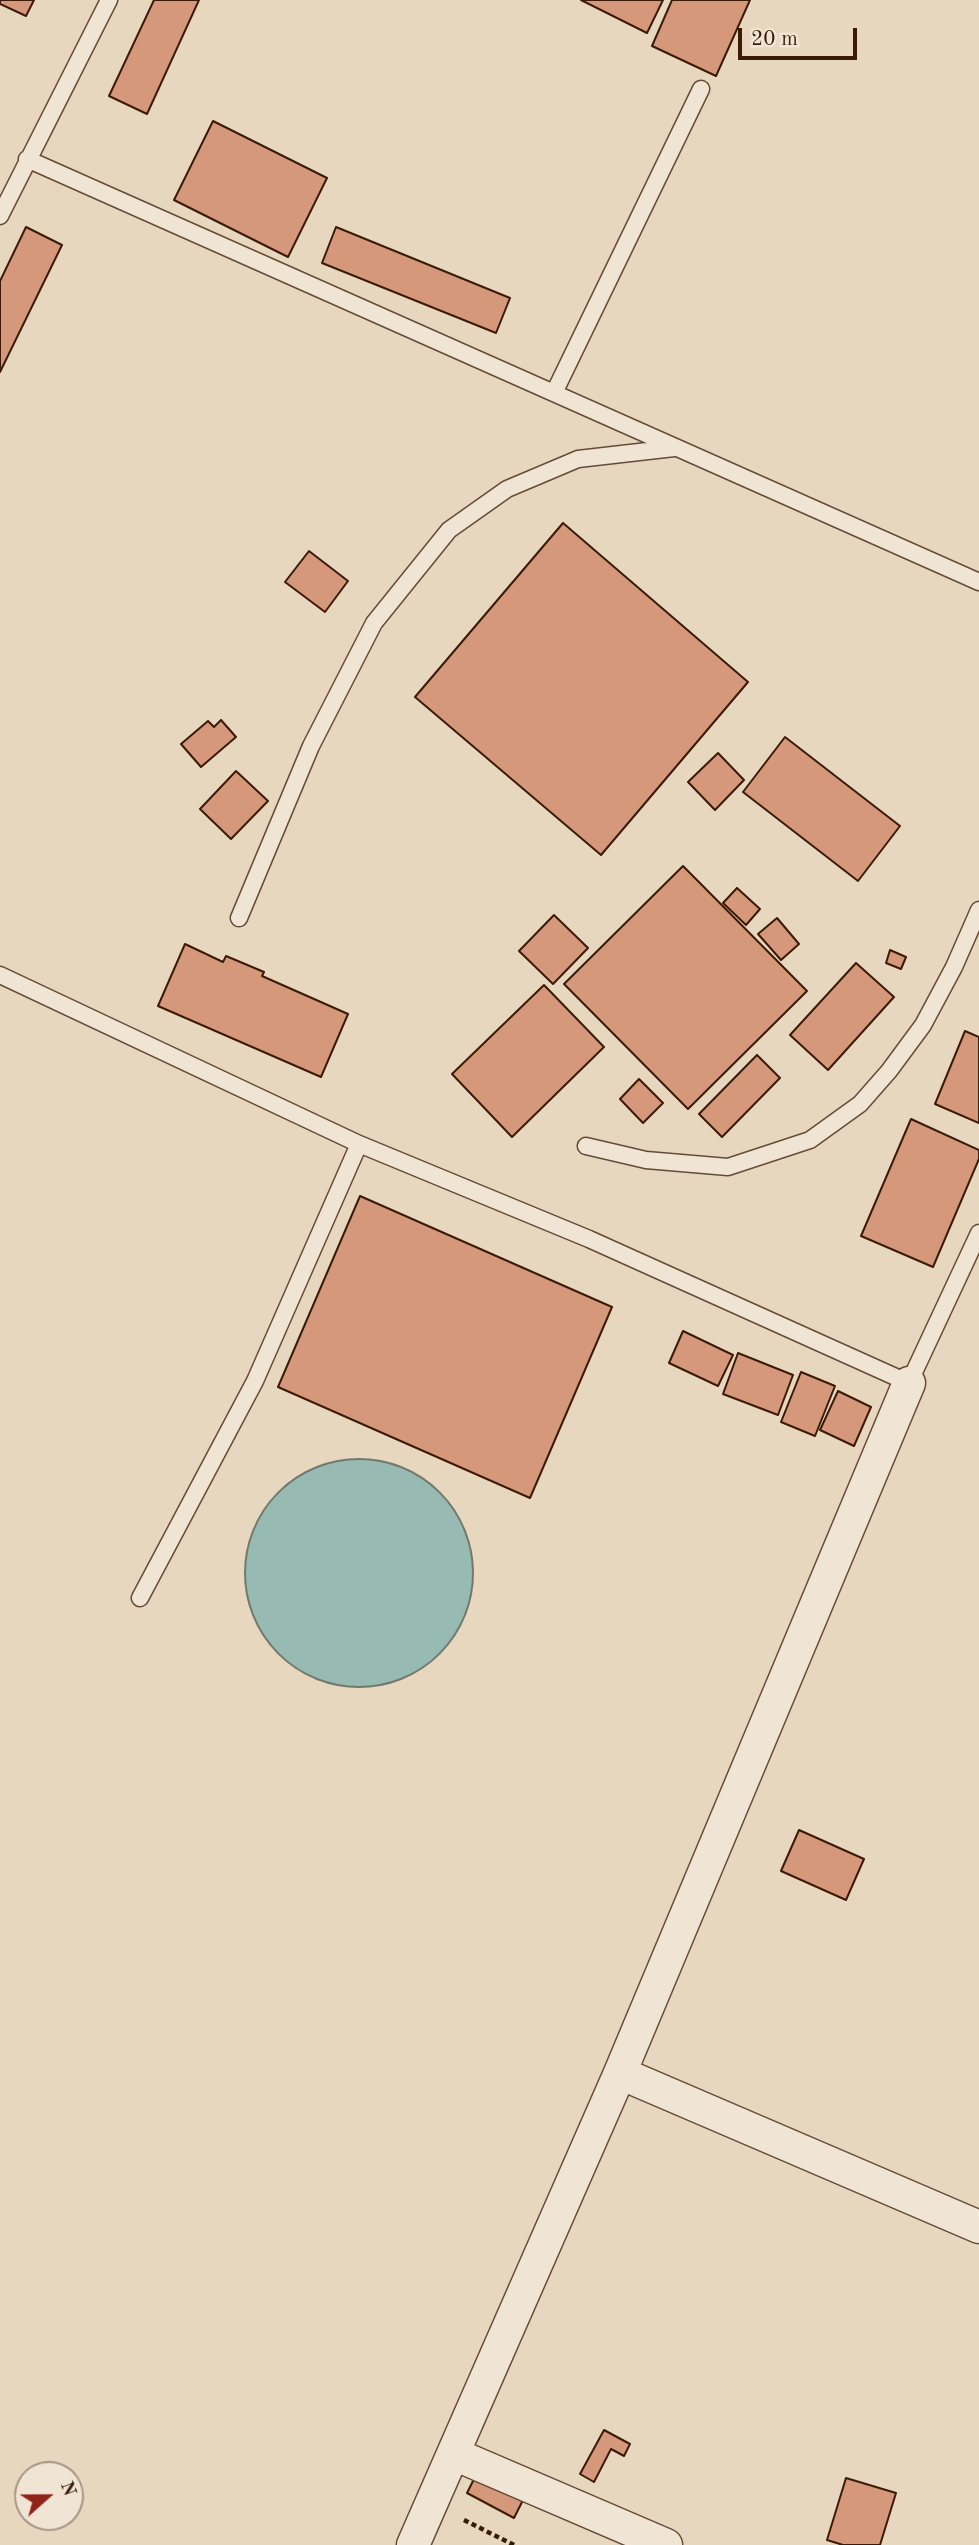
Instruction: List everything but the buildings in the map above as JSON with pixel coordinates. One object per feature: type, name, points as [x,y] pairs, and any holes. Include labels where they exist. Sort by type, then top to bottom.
[{"type":"street","points":[[413,2545],[620,2073],[909,1383]]},
{"type":"street","points":[[620,2073],[979,2227]]},
{"type":"street","points":[[454,2454],[666,2545]]},
{"type":"lane","points":[[0,216],[109,0]]},
{"type":"lane","points":[[554,393],[701,89]]},
{"type":"lane","points":[[27,159],[979,582]]},
{"type":"lane","points":[[239,918],[311,746],[374,623],[449,530],[507,489],[578,459],[676,448]]},
{"type":"lane","points":[[586,1146],[646,1160],[727,1167],[810,1140],[860,1104],[923,1025],[954,967],[979,910]]},
{"type":"lane","points":[[0,975],[359,1144],[589,1239],[909,1383],[973,1259],[979,1233]]},
{"type":"lane","points":[[140,1598],[255,1381],[359,1144]]},
{"type":"path","points":[[432,2504],[514,2545]]},
{"type":"water","points":[[348,1459],[370,1459],[413,1472],[440,1492],[460,1519],[471,1551],[471,1595],[460,1627],[440,1654],[413,1674],[392,1682],[370,1687],[348,1687],[305,1674],[278,1654],[258,1627],[250,1606],[245,1584],[245,1562],[258,1519],[278,1492],[305,1472],[326,1464]]}]
